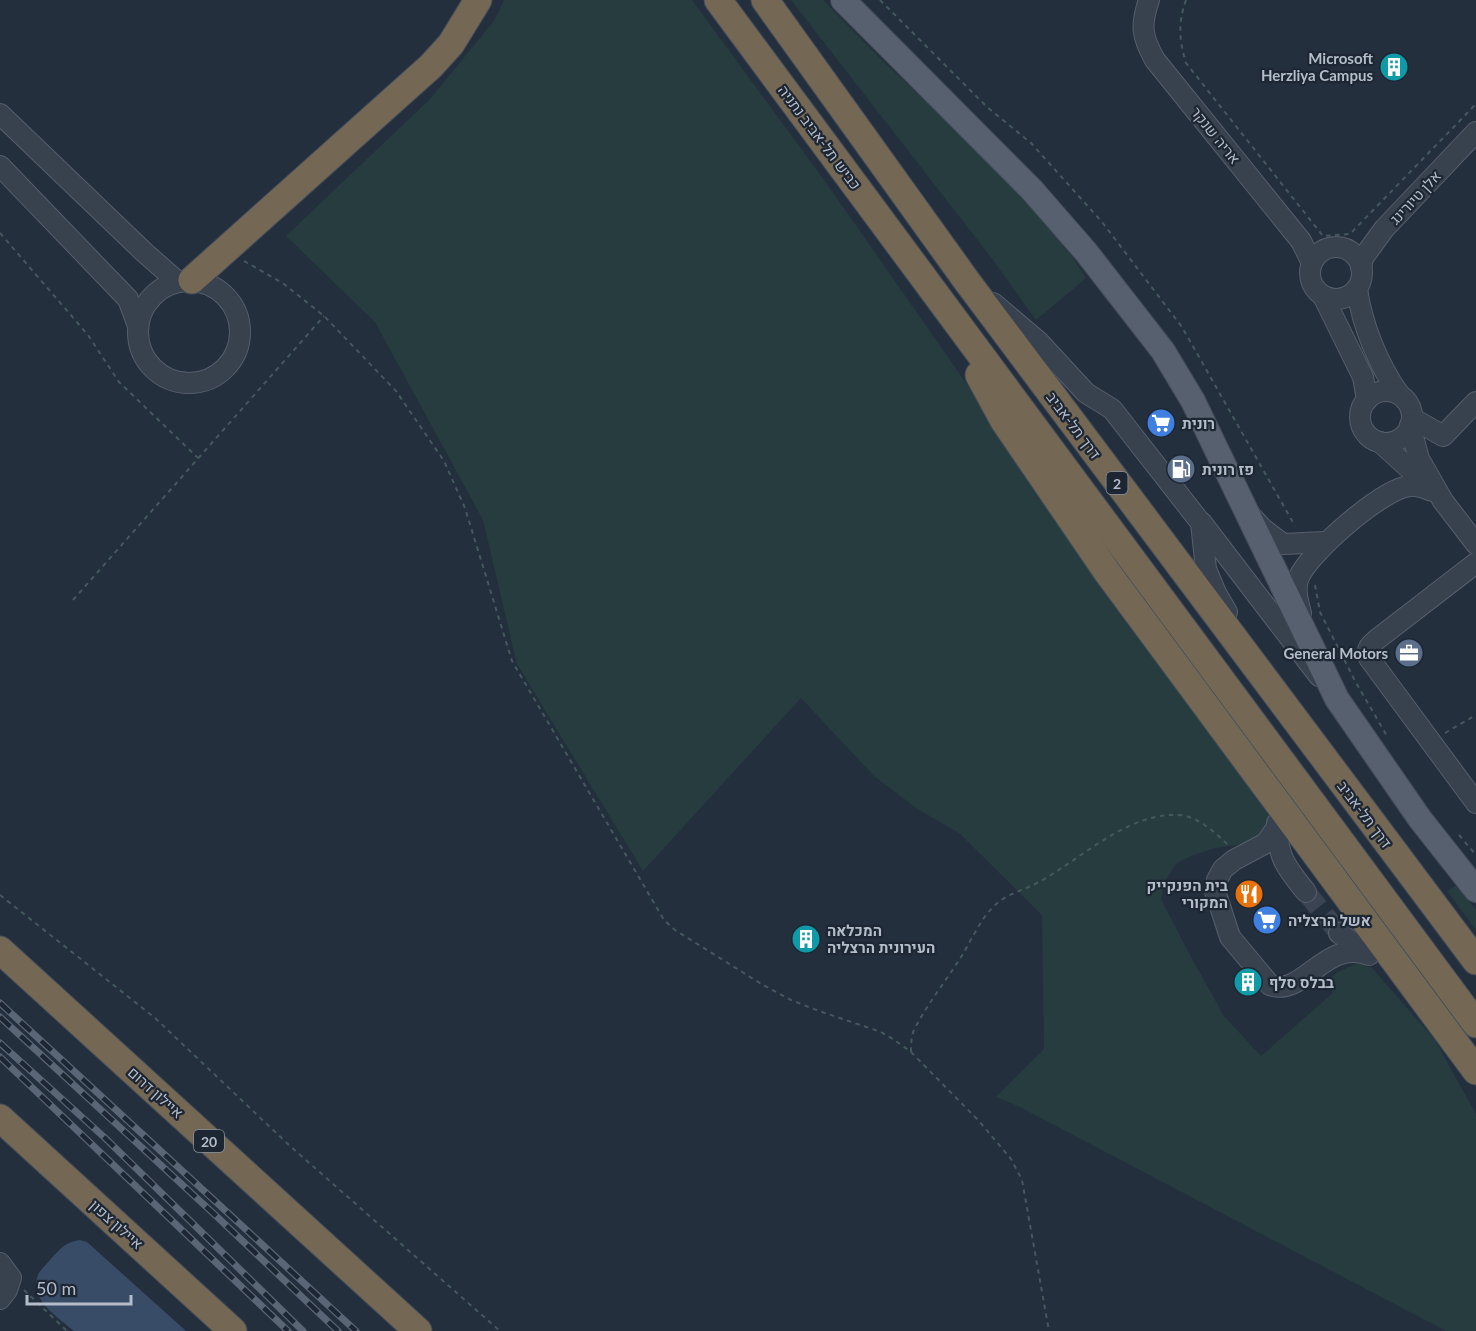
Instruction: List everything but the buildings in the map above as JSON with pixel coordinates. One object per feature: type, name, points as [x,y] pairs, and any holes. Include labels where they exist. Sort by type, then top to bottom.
[{"type":"highway","points":[[185,281],[226,251],[431,66],[450,44],[478,0]]},
{"type":"highway","name":"כביש תל-אביב נתניה","points":[[718,0],[922,275]]},
{"type":"highway","name":"דרך תל-אביב","points":[[765,0],[966,280],[1476,961]]},
{"type":"highway","points":[[922,275],[1004,421],[1107,572],[1172,663],[1476,1071]]},
{"type":"highway","name":"2","points":[[922,275],[1476,1024]]},
{"type":"highway","name":"איילון דרום","points":[[0,950],[418,1331]]},
{"type":"highway","name":"איילון צפון","points":[[0,1118],[233,1331]]},
{"type":"main road","points":[[843,0],[1032,190],[1086,252],[1163,351],[1192,401],[1337,699],[1420,819],[1476,890]]},
{"type":"street","name":"אריה שנקר","points":[[1149,0],[1142,27],[1155,60],[1301,241],[1312,262]]},
{"type":"street","points":[[0,114],[145,252],[185,281]]},
{"type":"street","name":"אלן טיורינג","points":[[1361,267],[1363,258],[1384,229],[1476,132]]},
{"type":"street","points":[[0,166],[128,299],[138,326]]},
{"type":"street","points":[[1323,296],[1330,299],[1345,298],[1357,289],[1361,267],[1349,251],[1336,247],[1322,251],[1312,262],[1310,278],[1312,285],[1323,296],[1363,377],[1367,399]]},
{"type":"street","points":[[966,280],[1039,342],[1086,393],[1112,409],[1337,699]]},
{"type":"street","points":[[185,281],[202,281],[226,296],[238,317],[240,331],[232,360],[220,372],[195,383],[179,382],[165,377],[152,368],[143,356],[138,341],[138,326],[143,309],[153,295],[168,285],[185,281]]},
{"type":"street","points":[[1357,289],[1360,309],[1386,375],[1409,404],[1419,459],[1438,496]]},
{"type":"street","points":[[1399,394],[1379,392],[1367,399],[1360,413],[1362,429],[1397,456],[1438,496],[1476,544]]},
{"type":"street","points":[[1411,422],[1443,436],[1476,402]]},
{"type":"street","points":[[1380,442],[1388,443],[1402,438],[1411,422]]},
{"type":"street","points":[[1386,494],[1397,472],[1397,456]]},
{"type":"street","points":[[1308,641],[1297,595],[1298,579],[1325,542],[1386,494],[1410,486],[1438,496]]},
{"type":"street","points":[[1245,508],[1262,528],[1283,544],[1325,542]]},
{"type":"street","points":[[1202,523],[1206,568],[1216,593],[1276,695]]},
{"type":"street","points":[[1476,563],[1376,640],[1369,646],[1367,652],[1369,658],[1476,803]]},
{"type":"street","points":[[1172,663],[1277,823],[1283,863],[1306,892]]},
{"type":"street","points":[[1277,827],[1266,843],[1234,860],[1223,869],[1217,880],[1215,891],[1230,937],[1270,985],[1279,988],[1290,987],[1332,957],[1347,951],[1358,951],[1369,955]]},
{"type":"street","points":[[1339,933],[1369,955],[1454,1042]]},
{"type":"street","points":[[0,1299],[7,1290],[5,1271]]},
{"type":"path","points":[[1186,0],[1180,23],[1180,44],[1186,63],[1323,236],[1350,234],[1476,104]]},
{"type":"path","points":[[0,233],[88,334],[119,382],[198,458]]},
{"type":"path","points":[[226,251],[284,284],[324,316],[396,391],[444,461],[465,508],[512,661],[664,920],[675,930],[763,985],[819,1011],[881,1032],[911,1052],[998,1141],[1022,1180],[1049,1331]]},
{"type":"path","points":[[73,600],[324,316]]},
{"type":"path","points":[[1308,563],[1320,612],[1355,681],[1389,738]]},
{"type":"path","points":[[1444,734],[1476,715]]},
{"type":"path","points":[[911,1052],[910,1040],[927,1008],[991,909],[1006,895],[1036,883],[1108,836],[1157,817],[1188,816],[1197,820],[1230,847]]},
{"type":"path","points":[[1454,830],[1476,855]]},
{"type":"path","points":[[0,896],[155,1018],[290,1146],[500,1331]]},
{"type":"path","points":[[5,1271],[67,1331]]},
{"type":"green space","points":[[504,0],[692,0],[827,184],[1271,819],[1272,825],[1252,843],[1215,848],[1191,856],[1176,864],[1164,883],[1161,899],[1224,1016],[1261,1056],[1333,993],[1325,982],[1338,972],[1358,963],[1372,968],[1435,1040],[1476,1114],[1476,1331],[1446,1331],[1018,1106],[996,1097],[1044,1049],[1042,915],[959,833],[916,808],[874,776],[801,698],[643,871],[517,664],[483,520],[375,322],[286,236],[429,100],[494,21]]},
{"type":"green space","points":[[791,0],[823,0],[884,62],[988,160],[1060,238],[1086,278],[1036,320],[990,256]]},
{"type":"green space","points":[[1457,885],[1476,910],[1476,930],[1447,891]]},
{"type":"water","points":[[80,1240],[87,1242],[186,1331],[74,1331],[61,1320],[41,1300],[36,1284],[38,1275],[63,1247]]},
{"type":"tunnel","points":[[1306,892],[1339,933]]},
{"type":"railway","points":[[0,1003],[356,1331]]},
{"type":"railway","points":[[0,1017],[338,1331]]},
{"type":"railway","points":[[0,1043],[104,1137],[303,1331]]},
{"type":"railway","points":[[0,1057],[288,1331]]},
{"type":"place","name":"Microsoft Herzliya Campus","points":[[1394,67]]},
{"type":"place","name":"רונית","points":[[1161,423]]},
{"type":"place","name":"פז רונית","points":[[1181,469]]},
{"type":"place","name":"General Motors","points":[[1409,653]]},
{"type":"place","name":"בית הפנקייק המקורי","points":[[1249,894]]},
{"type":"place","name":"אשל הרצליה","points":[[1267,920]]},
{"type":"place","name":"המכלאה העירונית הרצליה","points":[[806,939]]},
{"type":"place","name":"בבלס סלף","points":[[1248,982]]}]
